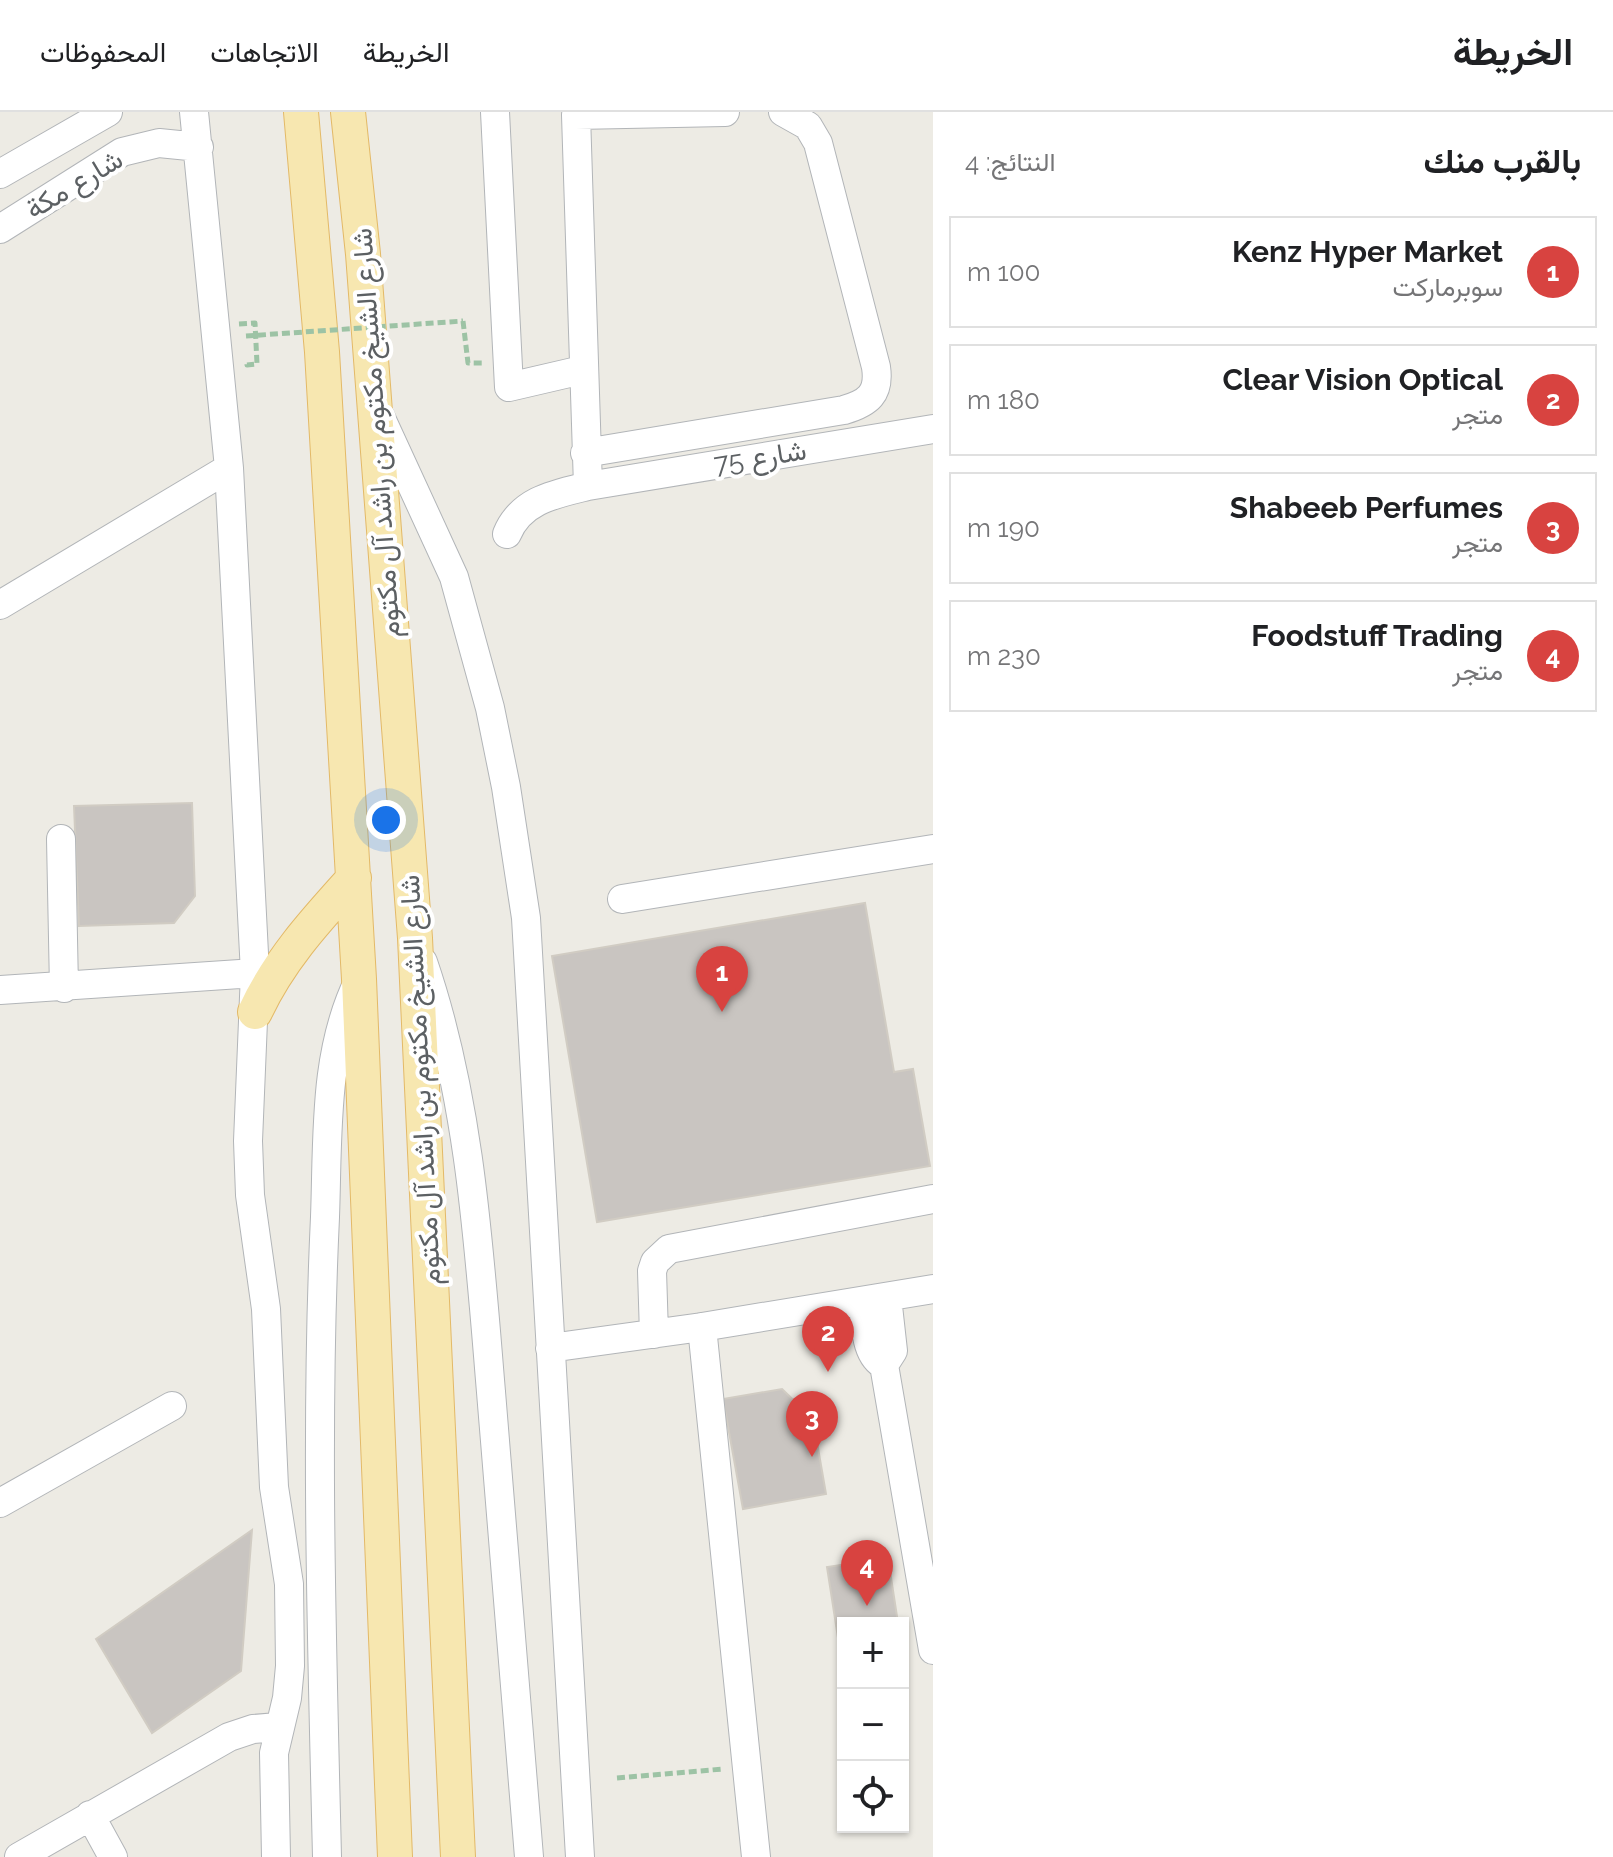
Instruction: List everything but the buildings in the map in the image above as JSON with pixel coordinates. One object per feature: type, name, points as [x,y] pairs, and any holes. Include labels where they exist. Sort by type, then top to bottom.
[{"type":"main road","name":"شارع الشيخ مكتوم بن راشد آل مكتوم","points":[[301,112],[322,352],[354,878],[395,1857]]},
{"type":"main road","name":"شارع الشيخ مكتوم بن راشد آل مكتوم","points":[[348,112],[363,254],[415,938],[458,1857]]},
{"type":"main road","points":[[255,1012],[266,987],[299,940],[354,878]]},
{"type":"street","name":"شارع مكة","points":[[0,174],[108,112]]},
{"type":"street","points":[[194,112],[229,468],[255,973],[248,1141],[250,1195],[268,1325],[274,1487],[289,1584],[287,1698],[274,1753],[276,1857]]},
{"type":"street","points":[[495,112],[509,387],[582,370]]},
{"type":"street","points":[[588,486],[576,115],[725,112]]},
{"type":"street","points":[[585,453],[844,410],[858,406],[870,396],[878,383],[818,143],[808,126],[783,112]]},
{"type":"street","name":"شارع مكة","points":[[0,229],[122,152],[159,143],[199,147]]},
{"type":"street","points":[[374,403],[454,577],[490,708],[506,787],[526,918],[580,1857]]},
{"type":"street","name":"شارع 75","points":[[507,534],[512,522],[528,506],[557,493],[933,429]]},
{"type":"street","points":[[0,605],[229,468]]},
{"type":"street","points":[[61,839],[64,988]]},
{"type":"street","points":[[622,899],[933,849]]},
{"type":"street","points":[[415,938],[451,1058],[475,1223],[529,1857]]},
{"type":"street","points":[[0,990],[255,973]]},
{"type":"street","points":[[327,1857],[321,1427],[323,1259],[333,1059],[343,1017],[359,979]]},
{"type":"street","points":[[654,1334],[652,1271],[655,1262],[669,1249],[933,1199]]},
{"type":"street","points":[[550,1348],[933,1289]]},
{"type":"street","points":[[875,1299],[893,1351],[884,1365],[933,1650]]},
{"type":"street","points":[[702,1327],[756,1857]]},
{"type":"street","points":[[0,1503],[172,1406]]},
{"type":"street","points":[[19,1857],[229,1737],[253,1729],[278,1727]]},
{"type":"street","points":[[90,1815],[113,1857]]},
{"type":"path","points":[[255,323],[257,364],[247,365],[246,336],[463,321],[468,363]]},
{"type":"path","points":[[617,1778],[747,1767]]},
{"type":"place","name":"Kenz Hyper Market","points":[[722,1012]]},
{"type":"place","name":"Clear Vision Optical","points":[[828,1372]]},
{"type":"place","name":"Shabeeb Perfumes","points":[[812,1457]]},
{"type":"place","name":"Foodstuff Trading","points":[[867,1606]]}]
